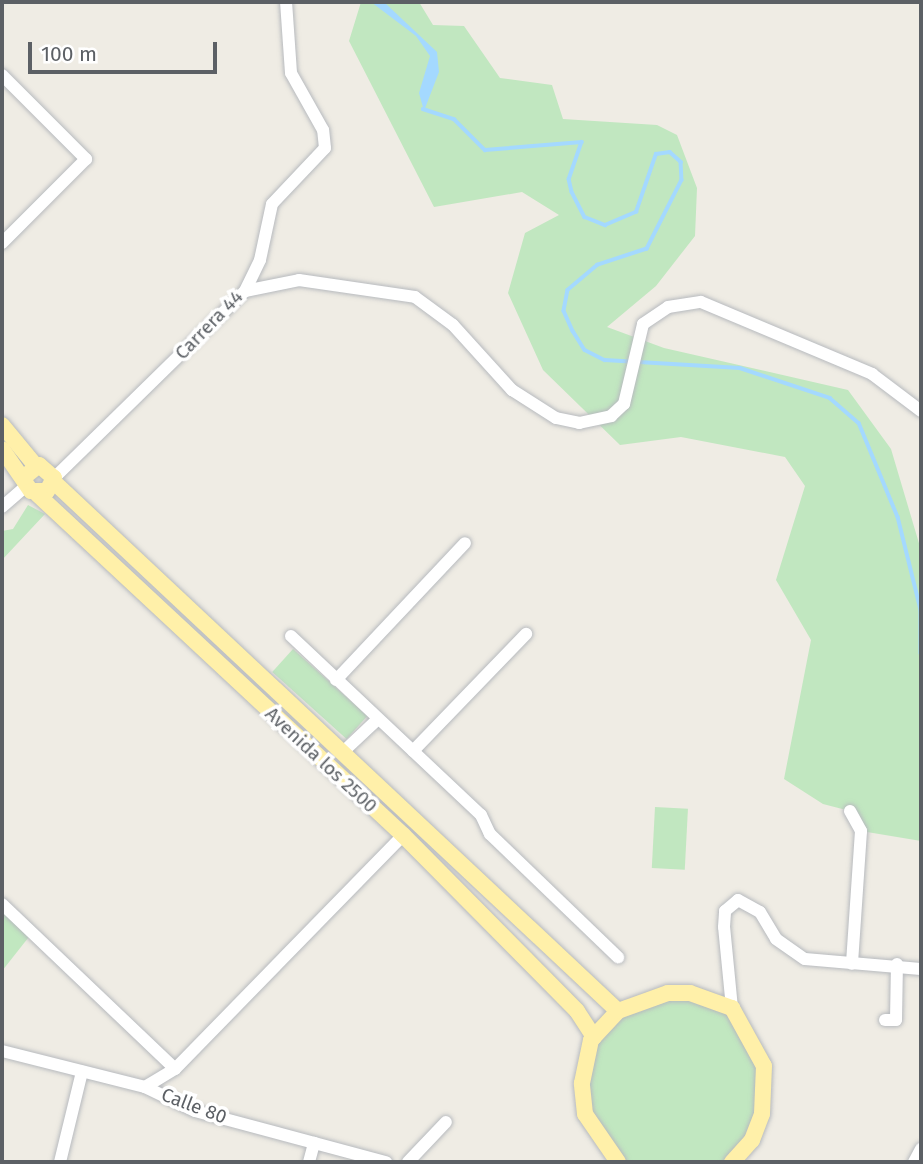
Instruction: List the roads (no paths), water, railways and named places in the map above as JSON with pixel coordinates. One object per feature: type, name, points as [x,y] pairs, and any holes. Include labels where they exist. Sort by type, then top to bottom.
[{"type":"main road","name":"Avenida los 2500","points":[[2,425],[28,484]]},
{"type":"main road","name":"Avenida los 2500","points":[[2,449],[28,484],[403,835],[577,1011],[594,1037]]},
{"type":"main road","name":"Avenida los 2500","points":[[28,484],[47,467],[54,480],[345,750],[618,1011]]},
{"type":"main road","points":[[28,484],[54,480]]},
{"type":"main road","points":[[618,1162],[585,1114],[582,1083],[594,1037],[618,1011],[668,993],[713,998],[732,1009],[760,1048],[766,1093],[752,1140],[737,1161]]},
{"type":"street","name":"Carrera 44","points":[[54,480],[245,291],[260,260],[272,204],[325,148],[323,130],[291,73],[286,2]]},
{"type":"street","points":[[2,75],[86,159],[2,243]]},
{"type":"street","points":[[245,291],[299,280],[415,297],[453,325],[512,390],[556,418],[579,424],[611,416],[624,404],[636,368],[635,350],[643,324],[655,313],[701,302],[872,374],[921,411]]},
{"type":"street","points":[[2,508],[28,484]]},
{"type":"street","points":[[335,680],[465,542]]},
{"type":"street","points":[[413,751],[526,634]]},
{"type":"street","points":[[291,636],[413,751],[618,957]]},
{"type":"street","points":[[345,750],[378,719]]},
{"type":"street","points":[[850,811],[861,831],[852,964]]},
{"type":"street","points":[[145,1087],[175,1069],[403,835]]},
{"type":"street","points":[[732,1009],[724,927],[725,911],[738,900],[760,912],[789,951],[823,964],[897,964],[921,970]]},
{"type":"street","points":[[2,904],[175,1069]]},
{"type":"street","points":[[885,1020],[896,1020],[897,964]]},
{"type":"street","name":"Calle 80","points":[[2,1051],[145,1087],[195,1111],[386,1162]]},
{"type":"street","points":[[60,1162],[82,1072]]},
{"type":"street","points":[[408,1162],[446,1122]]},
{"type":"street","points":[[309,1162],[314,1143]]},
{"type":"street","points":[[914,1162],[921,1149]]},
{"type":"water","points":[[371,2],[384,2],[437,52],[439,72],[424,111],[419,93],[430,56],[416,36]]},
{"type":"waterway","points":[[423,109],[454,119],[485,150],[582,142],[569,179],[572,192],[585,217],[605,225],[636,212],[656,154],[670,152],[681,162],[682,180],[647,249],[598,265],[568,290],[564,311],[573,331],[585,350],[605,360],[740,368],[830,398],[859,423],[898,517],[921,610],[921,653]]}]
